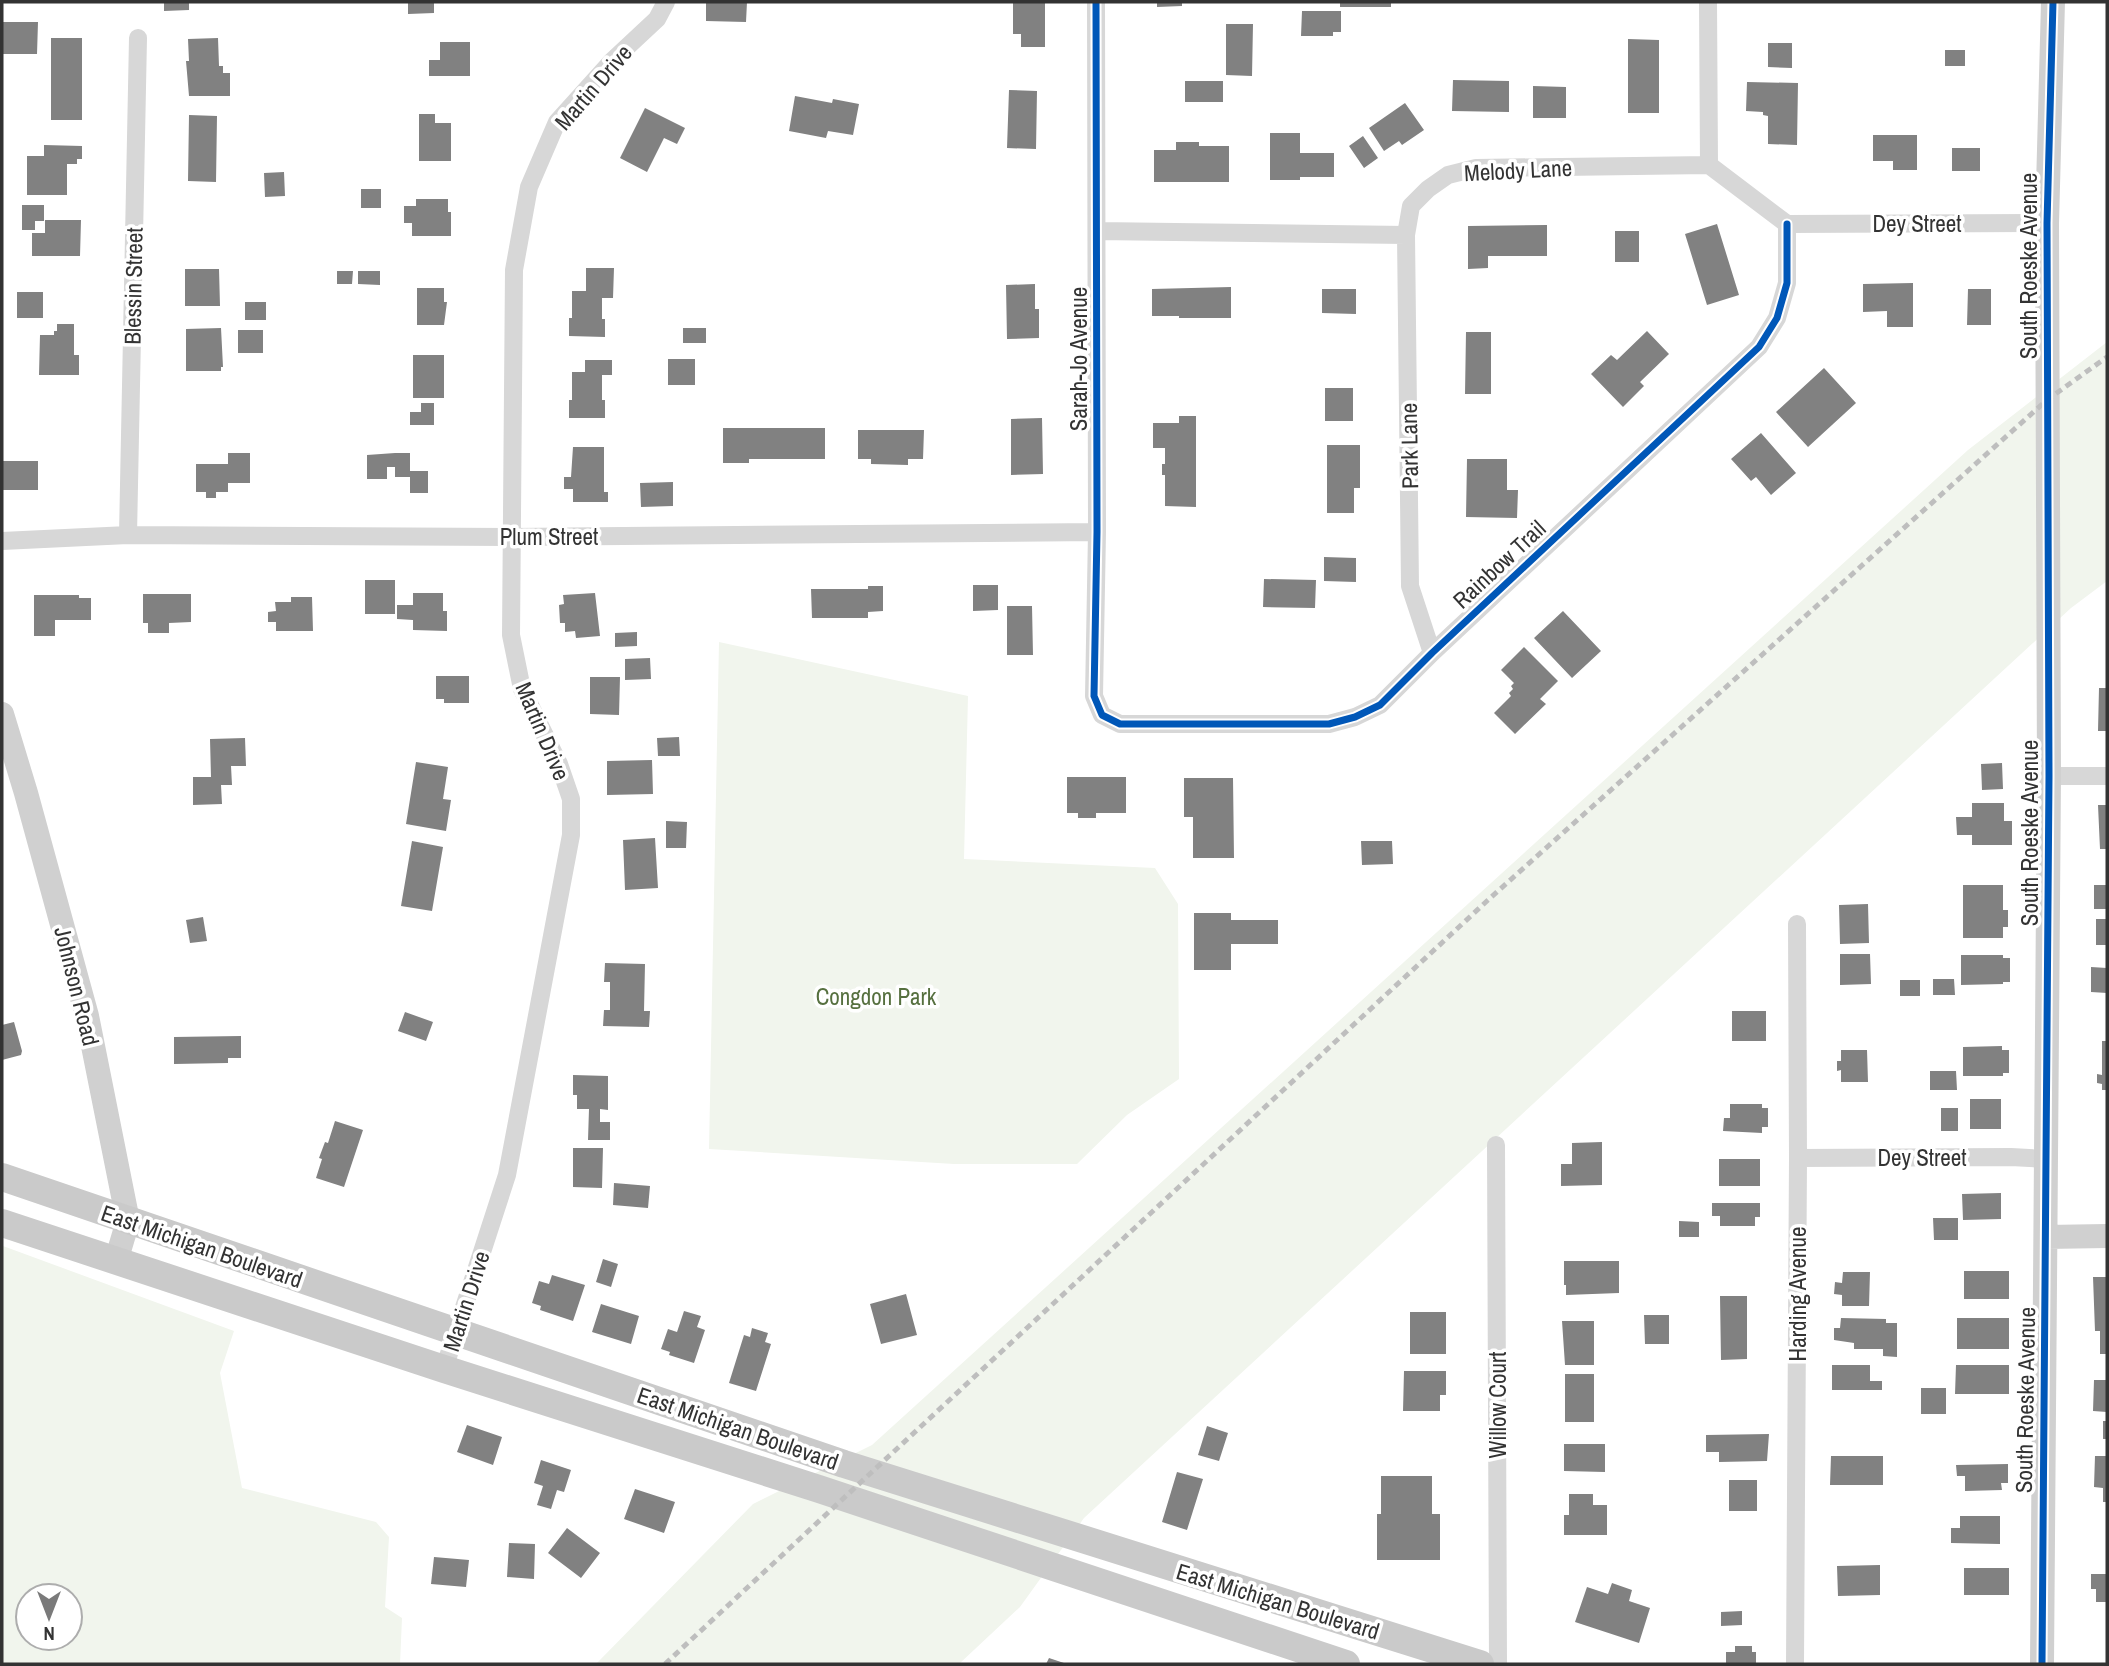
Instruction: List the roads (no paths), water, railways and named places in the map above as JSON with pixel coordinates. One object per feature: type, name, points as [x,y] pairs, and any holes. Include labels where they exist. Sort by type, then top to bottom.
[{"type":"main road","name":"East Michigan Boulevard","points":[[2,1177],[844,1464],[1480,1664]]},
{"type":"main road","name":"East Michigan Boulevard","points":[[2,1223],[1346,1664]]},
{"type":"street","name":"Martin Drive","points":[[444,1369],[508,1175],[571,835],[571,799],[559,764],[522,689],[510,635],[514,270],[529,187],[557,122],[612,61],[657,19],[666,2]]},
{"type":"street","name":"Sarah-Jo Avenue","points":[[1096,2],[1097,532],[1094,696],[1102,715]]},
{"type":"street","points":[[1708,2],[1709,165],[1787,224]]},
{"type":"street","name":"South Roeske Avenue","points":[[2042,1664],[2049,776],[2047,223],[2053,2]]},
{"type":"street","name":"Blessin Street","points":[[128,535],[138,38]]},
{"type":"street","name":"Melody Lane","points":[[1406,235],[1411,206],[1428,189],[1448,175],[1476,168],[1709,165]]},
{"type":"street","name":"Dey Street","points":[[1787,224],[2047,223]]},
{"type":"street","name":"Rainbow Trail","points":[[1102,715],[1120,724],[1329,724],[1355,717],[1380,705],[1759,347],[1777,318],[1787,283],[1787,224]]},
{"type":"street","points":[[1097,231],[1406,235]]},
{"type":"street","name":"Park Lane","points":[[1406,235],[1410,586],[1432,653]]},
{"type":"street","name":"Plum Street","points":[[2,541],[128,535],[510,537],[1097,532]]},
{"type":"street","name":"Johnson Road","points":[[2,714],[87,1016],[128,1221],[116,1261]]},
{"type":"street","points":[[2049,776],[2107,776]]},
{"type":"street","name":"Harding Avenue","points":[[1795,1664],[1797,924]]},
{"type":"street","name":"Willow Court","points":[[1496,1145],[1498,1664]]},
{"type":"street","name":"Dey Street","points":[[1798,1158],[2046,1159]]},
{"type":"street","points":[[2046,1237],[2107,1236]]},
{"type":"railway","points":[[665,1664],[1488,900],[2047,400],[2107,357]]},
{"type":"park label","name":"Congdon Park","points":[[876,996]]}]
